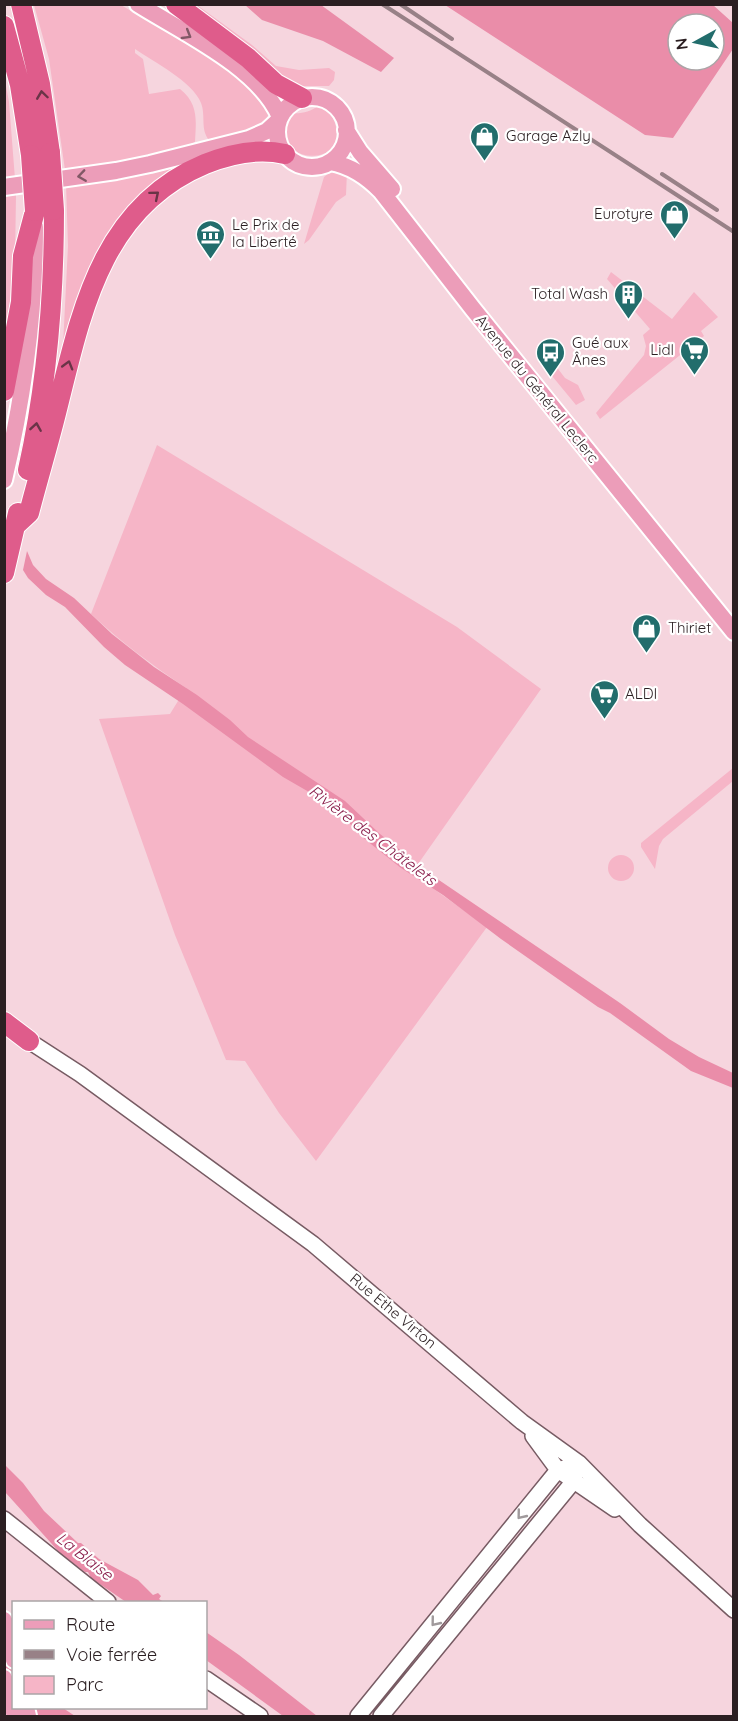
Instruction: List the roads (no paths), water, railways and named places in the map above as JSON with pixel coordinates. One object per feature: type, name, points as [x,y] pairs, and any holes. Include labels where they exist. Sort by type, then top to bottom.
[{"type":"highway","points":[[4,573],[34,443],[45,373],[54,273],[40,154],[40,84],[21,4]]},
{"type":"highway","points":[[176,4],[249,58],[276,84],[302,98]]},
{"type":"highway","points":[[4,26],[40,154]]},
{"type":"highway","points":[[16,525],[29,513],[65,375],[91,289],[102,261],[125,225],[159,191],[193,170],[222,158],[239,154],[265,151],[285,154]]},
{"type":"highway","points":[[4,391],[21,302],[23,256],[45,211]]},
{"type":"highway","points":[[4,1022],[28,1041]]},
{"type":"main road","points":[[4,187],[116,171],[249,139],[267,131],[279,119],[287,107],[302,98],[317,97],[330,102],[340,112],[346,130],[342,148],[330,162],[320,166],[306,166],[293,162],[285,154],[277,139],[279,119],[274,105],[262,90],[237,65],[138,4]]},
{"type":"main road","name":"Avenue du Général Leclerc","points":[[346,130],[360,152],[480,302],[734,615]]},
{"type":"main road","name":"Avenue du Général Leclerc","points":[[330,162],[352,169],[381,191],[480,318],[734,632]]},
{"type":"main road","points":[[4,480],[23,390],[35,273],[45,211]]},
{"type":"main road","points":[[4,1033],[28,1041]]},
{"type":"main road","name":"Rue Ethe Virton","points":[[28,1041],[80,1074],[313,1244],[522,1422],[579,1463],[640,1525],[734,1610]]},
{"type":"main road","points":[[522,1422],[558,1470],[640,1525]]},
{"type":"main road","points":[[358,1716],[558,1470],[579,1463]]},
{"type":"main road","points":[[381,1716],[573,1482],[579,1463]]},
{"type":"main road","points":[[4,1519],[107,1601]]},
{"type":"main road","points":[[4,1620],[12,1652]]},
{"type":"main road","points":[[4,1678],[12,1706]]},
{"type":"main road","points":[[207,1680],[260,1716]]},
{"type":"railway","points":[[382,4],[734,232]]},
{"type":"railway","points":[[400,4],[452,39]]},
{"type":"railway","points":[[662,174],[717,210]]},
{"type":"place","name":"Garage Azly","points":[[485,162]]},
{"type":"place","name":"Eurotyre","points":[[674,240]]},
{"type":"place","name":"Le Prix de la Liberté","points":[[211,260]]},
{"type":"place","name":"Total Wash","points":[[629,320]]},
{"type":"place","name":"Lidl","points":[[695,376]]},
{"type":"place","name":"Gué aux Ânes","points":[[551,378]]},
{"type":"place","name":"Thiriet","points":[[647,654]]},
{"type":"place","name":"ALDI","points":[[604,720]]},
{"type":"water label","name":"Rivière des Châtelets","points":[[373,835]]},
{"type":"water label","name":"La Blaise","points":[[85,1556]]}]
